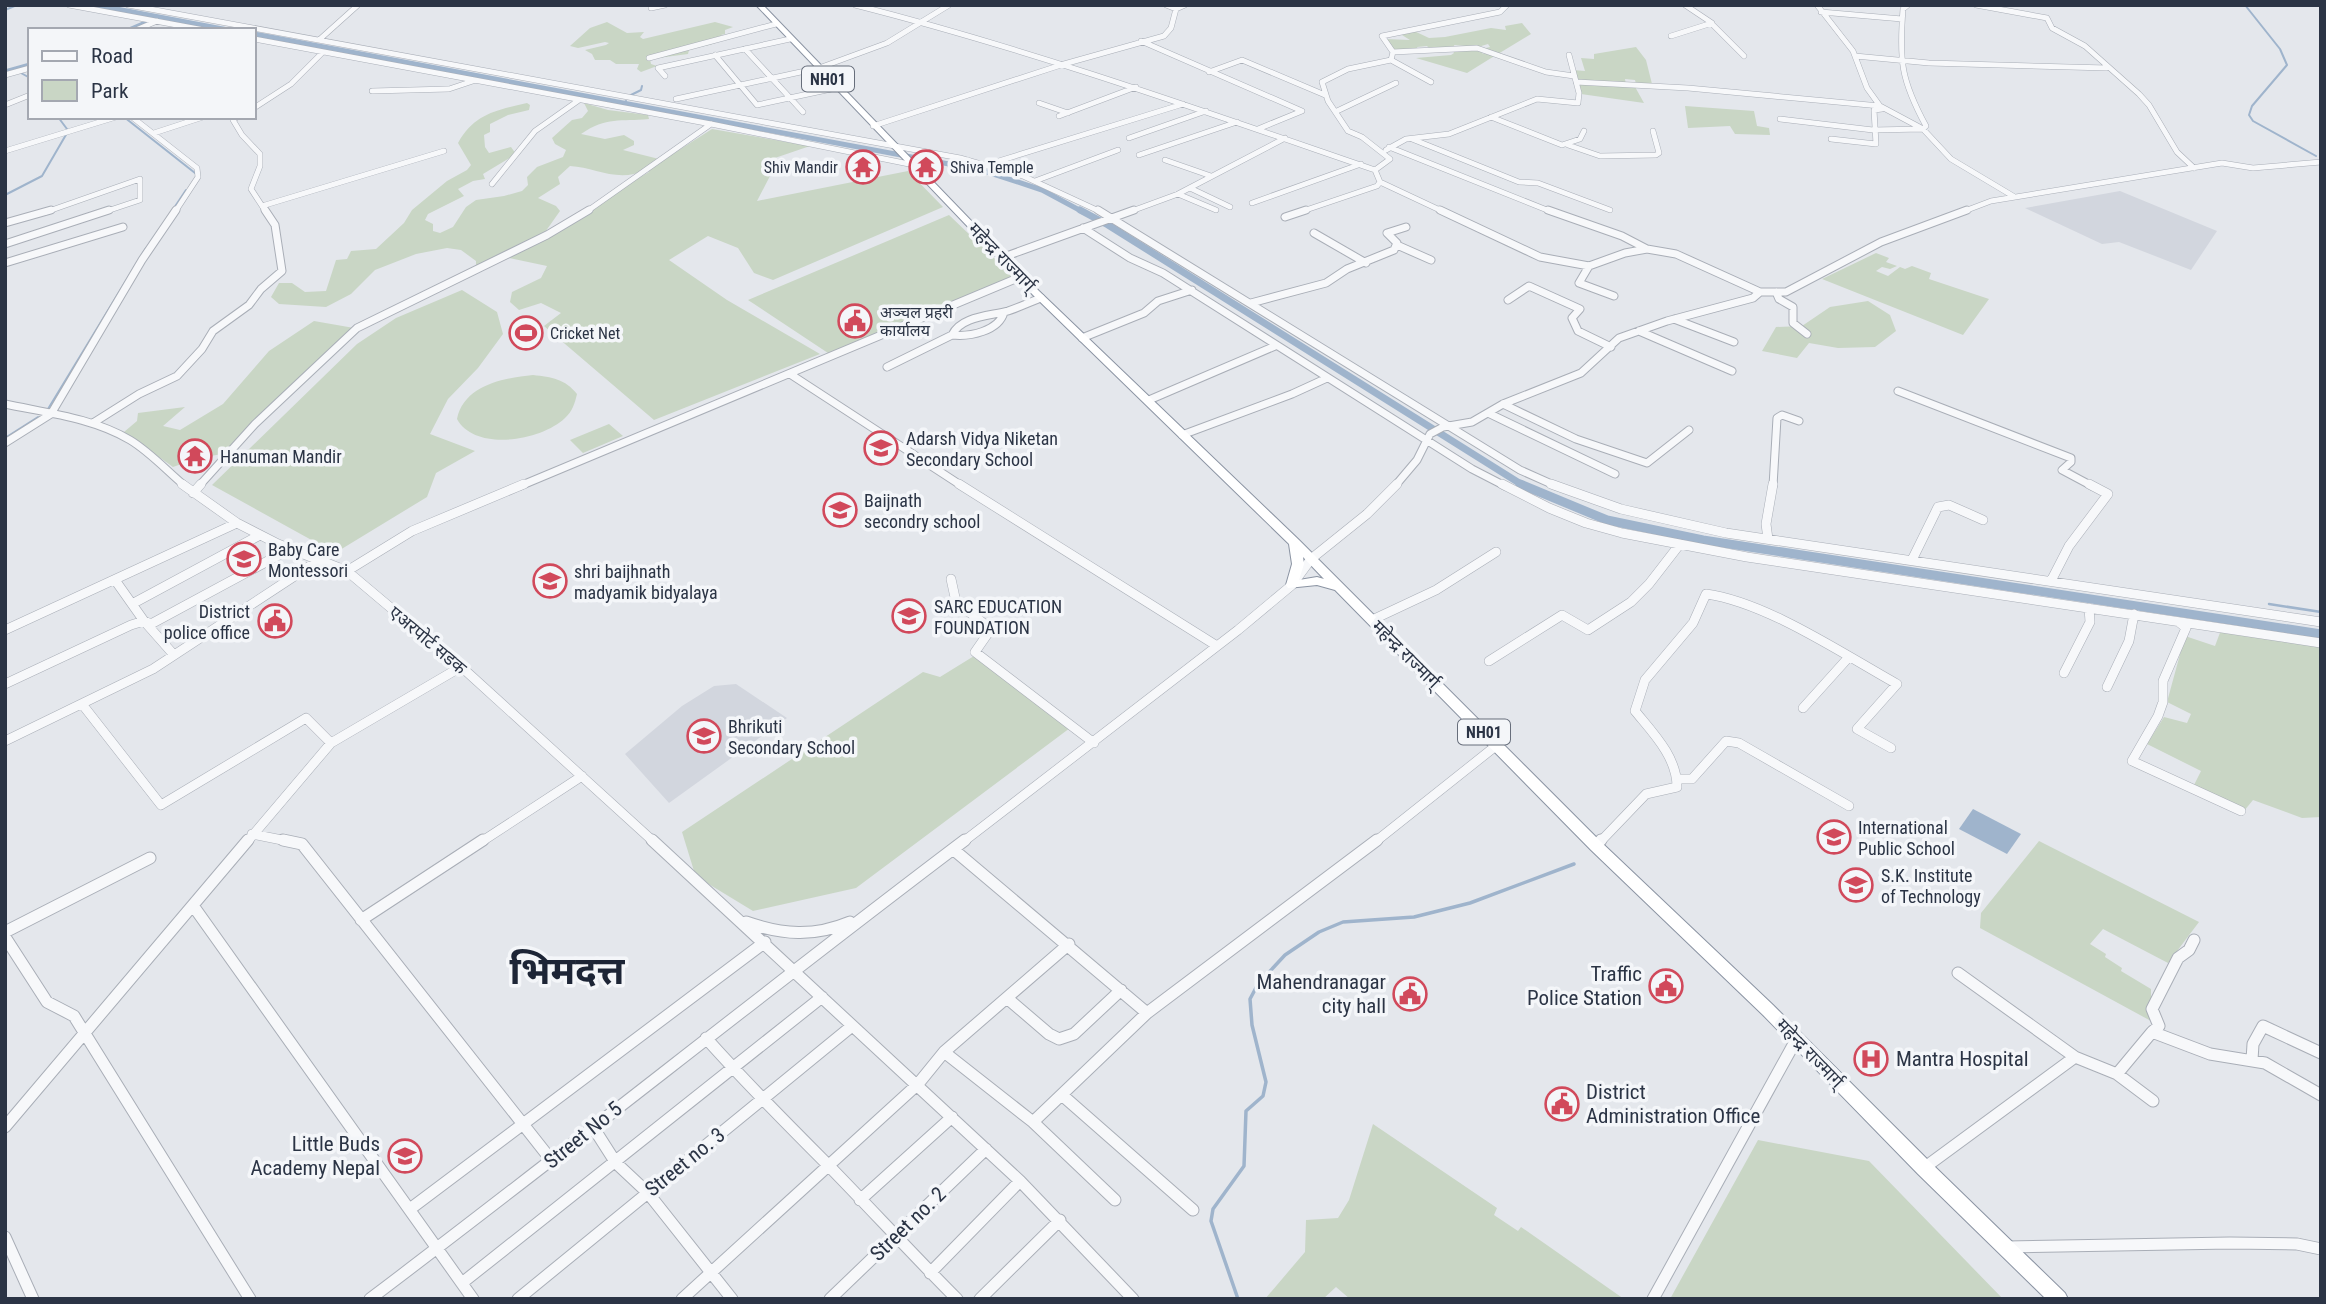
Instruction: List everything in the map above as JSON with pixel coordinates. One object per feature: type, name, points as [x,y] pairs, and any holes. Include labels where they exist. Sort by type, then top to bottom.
[{"type":"highway","name":"महेन्द्र राज्मार्ग्","points":[[759,5],[1041,298],[1342,589],[1596,846],[2059,1299]]},
{"type":"highway","points":[[1295,543],[1298,564],[1292,585],[1317,581],[1342,589]]},
{"type":"street","points":[[69,5],[194,28]]},
{"type":"street","points":[[128,5],[249,28]]},
{"type":"street","points":[[319,40],[358,5]]},
{"type":"street","points":[[650,8],[666,5]]},
{"type":"street","points":[[855,5],[1064,64],[1362,164],[1375,170],[1380,181],[1525,251],[1552,260],[1589,266],[1625,253],[1647,249]]},
{"type":"street","points":[[676,99],[819,68],[887,44],[949,5]]},
{"type":"street","points":[[1166,5],[1177,9]]},
{"type":"street","points":[[873,125],[1064,64],[1164,36],[1171,28],[1177,9],[1185,5]]},
{"type":"street","points":[[1391,60],[1393,52],[1382,36],[1489,15],[1500,12],[1507,5]]},
{"type":"street","points":[[1685,5],[1712,24],[1744,56]]},
{"type":"street","points":[[1817,5],[1855,56],[1867,88],[1881,108]]},
{"type":"street","points":[[1908,5],[1903,9],[1899,61],[1908,93],[1926,126],[1923,129]]},
{"type":"street","points":[[1976,5],[2047,18],[2052,28],[2085,47],[2131,86],[2149,105],[2177,152],[2194,168]]},
{"type":"street","points":[[1821,12],[1902,19]]},
{"type":"street","points":[[141,28],[173,15]]},
{"type":"street","points":[[649,58],[776,24]]},
{"type":"street","points":[[1671,36],[1712,24]]},
{"type":"street","points":[[256,29],[989,164],[1070,195],[1251,303],[1520,470],[1597,504],[1670,524],[2321,622]]},
{"type":"street","points":[[256,39],[912,164]]},
{"type":"street","points":[[665,76],[658,68],[790,39]]},
{"type":"street","points":[[256,44],[264,41]]},
{"type":"street","points":[[1141,41],[1209,72],[1300,108],[1301,111],[1258,129]]},
{"type":"street","points":[[1393,52],[1476,48],[1575,79],[1881,108],[1923,129],[1951,159],[2013,196]]},
{"type":"street","points":[[744,49],[803,111]]},
{"type":"street","points":[[256,107],[272,100],[294,83],[322,53]]},
{"type":"street","points":[[715,55],[757,105],[836,88]]},
{"type":"street","points":[[1382,153],[1409,138],[1444,136],[1536,99],[1578,103],[1579,93],[1569,55]]},
{"type":"street","points":[[1855,56],[1899,61],[2107,68]]},
{"type":"street","points":[[1209,72],[1242,60],[1325,94]]},
{"type":"street","points":[[1375,170],[1391,161],[1362,137],[1348,131],[1325,94],[1322,82],[1333,74],[1364,63],[1391,60],[1431,82]]},
{"type":"street","points":[[5,75],[28,69]]},
{"type":"street","points":[[18,72],[28,75]]},
{"type":"street","points":[[372,91],[449,89],[475,81]]},
{"type":"street","points":[[1337,111],[1396,83]]},
{"type":"street","points":[[1059,117],[1136,87]]},
{"type":"street","points":[[5,105],[28,95]]},
{"type":"street","points":[[492,184],[505,172],[521,146],[542,123],[579,100]]},
{"type":"street","points":[[1039,103],[1068,113]]},
{"type":"street","points":[[989,164],[1183,104]]},
{"type":"street","points":[[1831,139],[1876,144],[1873,130],[1874,110],[1881,108]]},
{"type":"street","points":[[1129,138],[1206,111]]},
{"type":"street","points":[[1491,117],[1526,132],[1600,156],[1656,155],[1659,153],[1653,131]]},
{"type":"street","points":[[5,151],[109,119]]},
{"type":"street","points":[[5,443],[51,414],[142,260],[198,177],[197,168],[135,119]]},
{"type":"street","points":[[154,133],[197,119]]},
{"type":"street","points":[[93,423],[139,394],[177,376],[202,349],[214,331],[249,305],[282,271],[275,225],[251,189],[260,166],[260,154],[242,135],[234,119]]},
{"type":"street","points":[[1780,119],[1873,130],[1923,129]]},
{"type":"street","points":[[1139,155],[1237,122]]},
{"type":"street","points":[[193,493],[255,424],[357,328],[557,229],[586,212],[711,124]]},
{"type":"street","points":[[1828,125],[1833,147]]},
{"type":"street","points":[[1568,145],[1580,139],[1584,131]]},
{"type":"street","points":[[1001,258],[1178,194],[1285,138]]},
{"type":"street","points":[[1409,138],[1519,182],[1538,183],[1610,210]]},
{"type":"street","points":[[1389,147],[1555,213],[1622,236],[1647,249],[1676,254],[1759,292],[1786,292],[1881,242],[1991,201],[2194,168],[2238,163],[2253,168],[2321,162]]},
{"type":"street","points":[[1035,181],[1118,150]]},
{"type":"street","points":[[262,206],[444,151]]},
{"type":"street","points":[[1166,160],[1211,176]]},
{"type":"street","points":[[1252,203],[1362,164]]},
{"type":"street","points":[[5,223],[28,218],[140,179],[140,200],[5,244]]},
{"type":"street","points":[[1285,217],[1377,186],[1380,181]]},
{"type":"street","points":[[1190,188],[1230,208]]},
{"type":"street","points":[[1178,194],[1216,210]]},
{"type":"street","points":[[5,263],[123,227]]},
{"type":"street","points":[[1406,227],[1387,233],[1396,245],[1431,260]]},
{"type":"street","points":[[1083,229],[1130,258],[1191,290],[1275,346],[1428,436],[1472,468],[1549,508],[1622,533],[1747,557],[2321,642]]},
{"type":"street","points":[[1314,233],[1366,262]]},
{"type":"street","points":[[1251,303],[1326,283],[1347,270],[1394,250],[1396,245]]},
{"type":"street","points":[[1589,266],[1579,283],[1614,296]]},
{"type":"street","points":[[346,571],[412,531],[1020,277]]},
{"type":"street","points":[[1507,300],[1528,286],[1566,302],[1580,309],[1572,318],[1578,331],[1611,347]]},
{"type":"street","points":[[1082,338],[1144,313],[1157,301],[1191,290]]},
{"type":"street","points":[[741,920],[786,935],[814,935],[832,931],[871,911],[1094,743],[1292,585],[1311,559],[1367,514],[1395,486],[1417,460],[1428,436],[1439,429],[1472,422],[1503,404],[1581,373],[1619,338],[1674,319],[1753,298],[1759,292]]},
{"type":"street","points":[[1776,292],[1779,299],[1793,307],[1793,323],[1807,334]]},
{"type":"street","points":[[952,335],[951,332],[962,323],[974,317],[1004,312],[1041,298]]},
{"type":"street","points":[[887,368],[952,335],[961,336],[989,328],[1004,316],[1004,312]]},
{"type":"street","points":[[1674,319],[1734,342]]},
{"type":"street","points":[[1639,331],[1732,371]]},
{"type":"street","points":[[1149,400],[1275,346]]},
{"type":"street","points":[[790,374],[1043,539],[1217,646]]},
{"type":"street","points":[[1182,435],[1225,417],[1298,394],[1327,378]]},
{"type":"street","points":[[1898,391],[2071,458],[2071,462],[2062,470],[2108,494],[2076,533],[2057,562],[2051,581]]},
{"type":"street","name":"एअरपोर्ट सडक","points":[[5,404],[93,423],[133,442],[193,493],[237,523],[260,536],[346,571],[582,776],[765,942],[1020,1181],[1133,1299]]},
{"type":"street","points":[[1503,404],[1576,439],[1647,463],[1689,430]]},
{"type":"street","points":[[1488,413],[1615,474]]},
{"type":"street","points":[[1768,539],[1766,524],[1773,488],[1777,418],[1782,415],[1800,421]]},
{"type":"street","points":[[1912,560],[1938,506],[1949,505],[1983,520]]},
{"type":"street","points":[[5,630],[237,523]]},
{"type":"street","points":[[132,604],[260,536]]},
{"type":"street","points":[[1489,661],[1562,615],[1588,630],[1630,601],[1649,584],[1680,544]]},
{"type":"street","points":[[144,621],[150,624],[292,548]]},
{"type":"street","points":[[1372,620],[1425,598],[1496,552]]},
{"type":"street","points":[[5,741],[153,669],[319,560]]},
{"type":"street","points":[[951,579],[956,602],[991,629],[975,652],[1094,743]]},
{"type":"street","points":[[115,580],[144,621],[174,655]]},
{"type":"street","points":[[1596,846],[1639,799],[1646,794],[1677,787],[1678,779],[1663,746],[1635,711],[1645,680],[1693,623],[1706,594],[1721,596],[1777,618],[1896,684],[1857,729],[1891,748]]},
{"type":"street","points":[[2064,673],[2090,622],[2089,608]]},
{"type":"street","points":[[2107,687],[2129,640],[2136,621],[2134,614]]},
{"type":"street","points":[[5,684],[144,621]]},
{"type":"street","points":[[2178,621],[2186,628],[2163,681],[2163,702],[2132,761],[2241,811]]},
{"type":"street","points":[[1803,708],[1848,658]]},
{"type":"street","points":[[5,1127],[331,743],[459,668]]},
{"type":"street","points":[[82,705],[161,805],[306,718],[331,743]]},
{"type":"street","points":[[1678,779],[1692,779],[1726,741],[1739,743],[1849,806]]},
{"type":"street","points":[[1033,1122],[1147,1013],[1327,880],[1497,745]]},
{"type":"street","points":[[361,920],[582,776]]},
{"type":"street","points":[[252,834],[302,844],[552,1161]]},
{"type":"street","points":[[954,850],[1069,944],[1147,1013]]},
{"type":"street","points":[[5,932],[150,858]]},
{"type":"street","points":[[194,907],[473,1299]]},
{"type":"street","name":"Street No 5","points":[[370,1299],[552,1161],[871,911]]},
{"type":"street","points":[[5,937],[47,1002],[75,1017],[250,1299]]},
{"type":"street","points":[[2118,1074],[2159,1026],[2153,1014],[2155,1004],[2178,958],[2189,950],[2194,940]]},
{"type":"street","points":[[410,1209],[765,942]]},
{"type":"street","points":[[682,1299],[918,1084],[944,1052],[1069,944]]},
{"type":"street","points":[[1958,973],[2075,1057],[2118,1074],[2153,1101]]},
{"type":"street","points":[[1007,998],[1059,1040],[1074,1034],[1121,990]]},
{"type":"street","points":[[462,1283],[822,997]]},
{"type":"street","name":"Street no. 3","points":[[518,1299],[852,1026]]},
{"type":"street","points":[[2252,1060],[2253,1044],[2263,1027],[2321,1053]]},
{"type":"street","points":[[2152,1032],[2200,1051],[2264,1063],[2321,1095]]},
{"type":"street","points":[[706,1038],[761,1100],[830,1166],[894,1237],[957,1299]]},
{"type":"street","points":[[1653,1299],[1796,1040]]},
{"type":"street","points":[[944,1052],[1033,1122],[1115,1200]]},
{"type":"street","points":[[1924,1168],[2075,1057]]},
{"type":"street","points":[[1062,1095],[1193,1210]]},
{"type":"street","points":[[860,1199],[952,1117]]},
{"type":"street","points":[[593,1127],[616,1163],[648,1192],[732,1299]]},
{"type":"street","name":"Street no. 2","points":[[830,1299],[986,1149]]},
{"type":"street","points":[[930,1273],[1020,1181]]},
{"type":"street","points":[[980,1299],[1060,1220]]},
{"type":"street","points":[[5,1237],[33,1299]]},
{"type":"street","points":[[2006,1247],[2230,1243],[2297,1244],[2321,1249]]},
{"type":"shaded area","points":[[2120,191],[2217,231],[2191,270],[2119,242],[2102,244],[2025,208]]},
{"type":"shaded area","name":"Bhrikuti Secondary School","points":[[736,684],[787,718],[669,803],[625,754],[682,706],[714,686]]},
{"type":"green space","points":[[607,22],[627,33],[644,32],[640,37],[643,39],[715,22],[733,27],[725,30],[719,41],[689,50],[688,54],[650,59],[651,64],[657,66],[641,72],[637,69],[639,64],[595,60],[592,54],[585,50],[609,43],[578,48],[570,46],[590,28]]},
{"type":"green space","points":[[1522,23],[1531,34],[1498,54],[1482,49],[1490,47],[1488,44],[1478,47],[1454,45],[1455,48],[1496,55],[1467,73],[1416,58],[1451,55],[1454,53],[1451,48],[1430,49],[1427,46],[1417,47],[1418,50],[1394,51],[1385,39],[1410,40],[1397,32],[1412,30],[1429,38],[1445,37],[1491,28],[1506,30],[1505,26]]},
{"type":"green space","points":[[1636,47],[1646,60],[1652,84],[1636,84],[1635,80],[1625,79],[1626,85],[1634,85],[1644,103],[1581,94],[1573,70],[1585,71],[1581,58],[1594,59],[1594,54]]},
{"type":"green space","points":[[527,103],[530,105],[529,110],[508,115],[490,124],[490,132],[484,135],[485,147],[489,153],[511,147],[516,154],[483,174],[485,179],[473,181],[458,189],[464,196],[428,214],[425,220],[433,224],[433,231],[440,233],[453,227],[466,207],[476,200],[522,191],[528,185],[527,177],[537,167],[563,157],[566,150],[555,144],[552,138],[572,120],[582,118],[588,111],[584,103],[608,110],[648,115],[649,119],[606,122],[581,134],[605,139],[624,135],[634,141],[634,145],[623,150],[659,159],[637,173],[626,175],[570,166],[558,177],[560,184],[538,198],[556,206],[560,211],[543,235],[476,266],[476,261],[461,250],[447,248],[416,254],[375,270],[351,294],[326,307],[279,304],[271,297],[279,283],[292,283],[305,292],[326,291],[336,260],[347,259],[351,251],[376,249],[404,223],[412,210],[447,181],[467,170],[471,165],[458,143],[471,125],[496,111]]},
{"type":"green space","points":[[1685,106],[1754,111],[1757,126],[1769,128],[1770,135],[1735,134],[1730,126],[1688,128]]},
{"type":"green space","points":[[712,129],[810,146],[772,159],[770,176],[757,201],[908,171],[943,207],[773,280],[754,273],[738,248],[708,236],[669,260],[727,300],[820,354],[654,420],[544,326],[561,313],[541,303],[519,310],[510,302],[512,292],[541,278],[547,266],[504,257],[649,172],[649,169]]},
{"type":"green space","points":[[949,215],[1015,278],[828,353],[748,300]]},
{"type":"green space","points":[[1876,253],[1889,258],[1886,262],[1897,266],[1890,269],[1882,267],[1876,271],[1888,276],[1900,267],[1905,269],[1912,266],[1931,273],[1929,279],[1989,299],[1963,335],[1822,279]]},
{"type":"green space","points":[[462,290],[497,312],[503,334],[478,368],[448,399],[430,434],[475,451],[436,473],[427,497],[335,553],[212,485],[357,344],[396,318]]},
{"type":"green space","points":[[1868,301],[1890,315],[1896,331],[1875,347],[1838,348],[1809,343],[1797,358],[1762,351],[1776,327],[1802,326],[1830,307]]},
{"type":"green space","points":[[314,321],[354,328],[319,359],[228,453],[199,458],[173,467],[124,432],[137,421],[138,413],[185,407],[163,426],[180,430],[223,404],[269,351]]},
{"type":"green space","points":[[533,375],[558,380],[577,394],[570,413],[554,426],[525,437],[493,439],[478,436],[466,429],[457,419],[461,407],[476,391],[498,381]]},
{"type":"green space","points":[[609,424],[623,436],[583,453],[570,440]]},
{"type":"green space","points":[[2221,630],[2321,644],[2321,817],[2302,818],[2253,800],[2244,811],[2193,787],[2201,771],[2147,744],[2164,717],[2187,723],[2191,714],[2167,702],[2185,636],[2215,646]]},
{"type":"green space","points":[[974,656],[1070,728],[856,888],[753,911],[702,880],[694,871],[682,832],[923,672],[940,677]]},
{"type":"green space","points":[[2039,841],[2199,922],[2168,963],[2103,929],[2090,944],[2106,954],[2105,957],[2122,968],[2121,971],[2151,989],[2151,1021],[1980,928],[1981,913]]},
{"type":"green space","points":[[1373,1124],[1497,1208],[1494,1215],[1518,1231],[1521,1227],[1624,1299],[1350,1299],[1336,1287],[1323,1299],[1265,1299],[1305,1252],[1306,1220],[1338,1218],[1349,1200]]},
{"type":"green space","points":[[1758,1140],[1869,1161],[2003,1299],[1670,1299]]},
{"type":"water","points":[[1973,809],[2021,834],[2007,854],[1959,829]]},
{"type":"waterway","points":[[5,10],[17,5]]},
{"type":"waterway","points":[[95,5],[217,28]]},
{"type":"waterway","points":[[2245,5],[2280,49],[2287,65],[2252,106],[2249,115],[2253,121],[2316,156]]},
{"type":"waterway","points":[[134,28],[150,21]]},
{"type":"waterway","points":[[256,34],[981,170],[1042,190],[1083,212]]},
{"type":"waterway","points":[[5,72],[28,66]]},
{"type":"waterway","points":[[21,73],[28,77]]},
{"type":"waterway","points":[[629,96],[641,90],[642,86]]},
{"type":"waterway","points":[[623,104],[626,101]]},
{"type":"waterway","points":[[60,119],[67,129]]},
{"type":"waterway","points":[[127,119],[195,173]]},
{"type":"waterway","points":[[5,195],[42,176],[67,133]]},
{"type":"waterway","points":[[174,208],[186,190]]},
{"type":"waterway","points":[[1080,210],[1522,485]]},
{"type":"waterway","points":[[48,409],[146,248]]},
{"type":"waterway","points":[[5,438],[38,417]]},
{"type":"waterway","points":[[1522,485],[1607,520],[1703,540],[2321,634]]},
{"type":"waterway","points":[[2269,604],[2321,612]]},
{"type":"waterway","points":[[1238,1299],[1211,1221],[1213,1209],[1244,1166],[1246,1111],[1263,1096],[1266,1082],[1252,1025],[1250,999],[1258,984],[1285,955],[1319,932],[1343,922],[1414,917],[1470,903],[1574,864]]},
{"type":"place","name":"Shiv Mandir","points":[[863,167]]},
{"type":"place","name":"Shiva Temple","points":[[926,167]]},
{"type":"place","name":"अञ्चल प्रहरी कार्यालय","points":[[855,321]]},
{"type":"place","name":"Cricket Net","points":[[526,333]]},
{"type":"place","name":"Adarsh Vidya Niketan Secondary School","points":[[881,448]]},
{"type":"place","name":"Hanuman Mandir","points":[[195,456]]},
{"type":"place","name":"Baijnath secondry school","points":[[840,510]]},
{"type":"place","name":"Baby Care Montessori","points":[[244,559]]},
{"type":"place","name":"shri baijhnath madyamik bidyalaya","points":[[550,581]]},
{"type":"place","name":"SARC EDUCATION FOUNDATION","points":[[909,616]]},
{"type":"place","name":"District police office","points":[[275,621]]},
{"type":"place","name":"Bhrikuti Secondary School","points":[[704,736]]},
{"type":"place","name":"International Public School","points":[[1834,837]]},
{"type":"place","name":"S.K. Institute of Technology","points":[[1856,885]]},
{"type":"place","name":"Traffic Police Station","points":[[1666,986]]},
{"type":"place","name":"Mahendranagar city hall","points":[[1410,994]]},
{"type":"place","name":"Mantra Hospital","points":[[1871,1059]]},
{"type":"place","name":"District Administration Office","points":[[1562,1104]]},
{"type":"place","name":"Little Buds Academy Nepal","points":[[405,1156]]},
{"type":"district","name":"भिमदत्त","points":[[567,971]]}]
